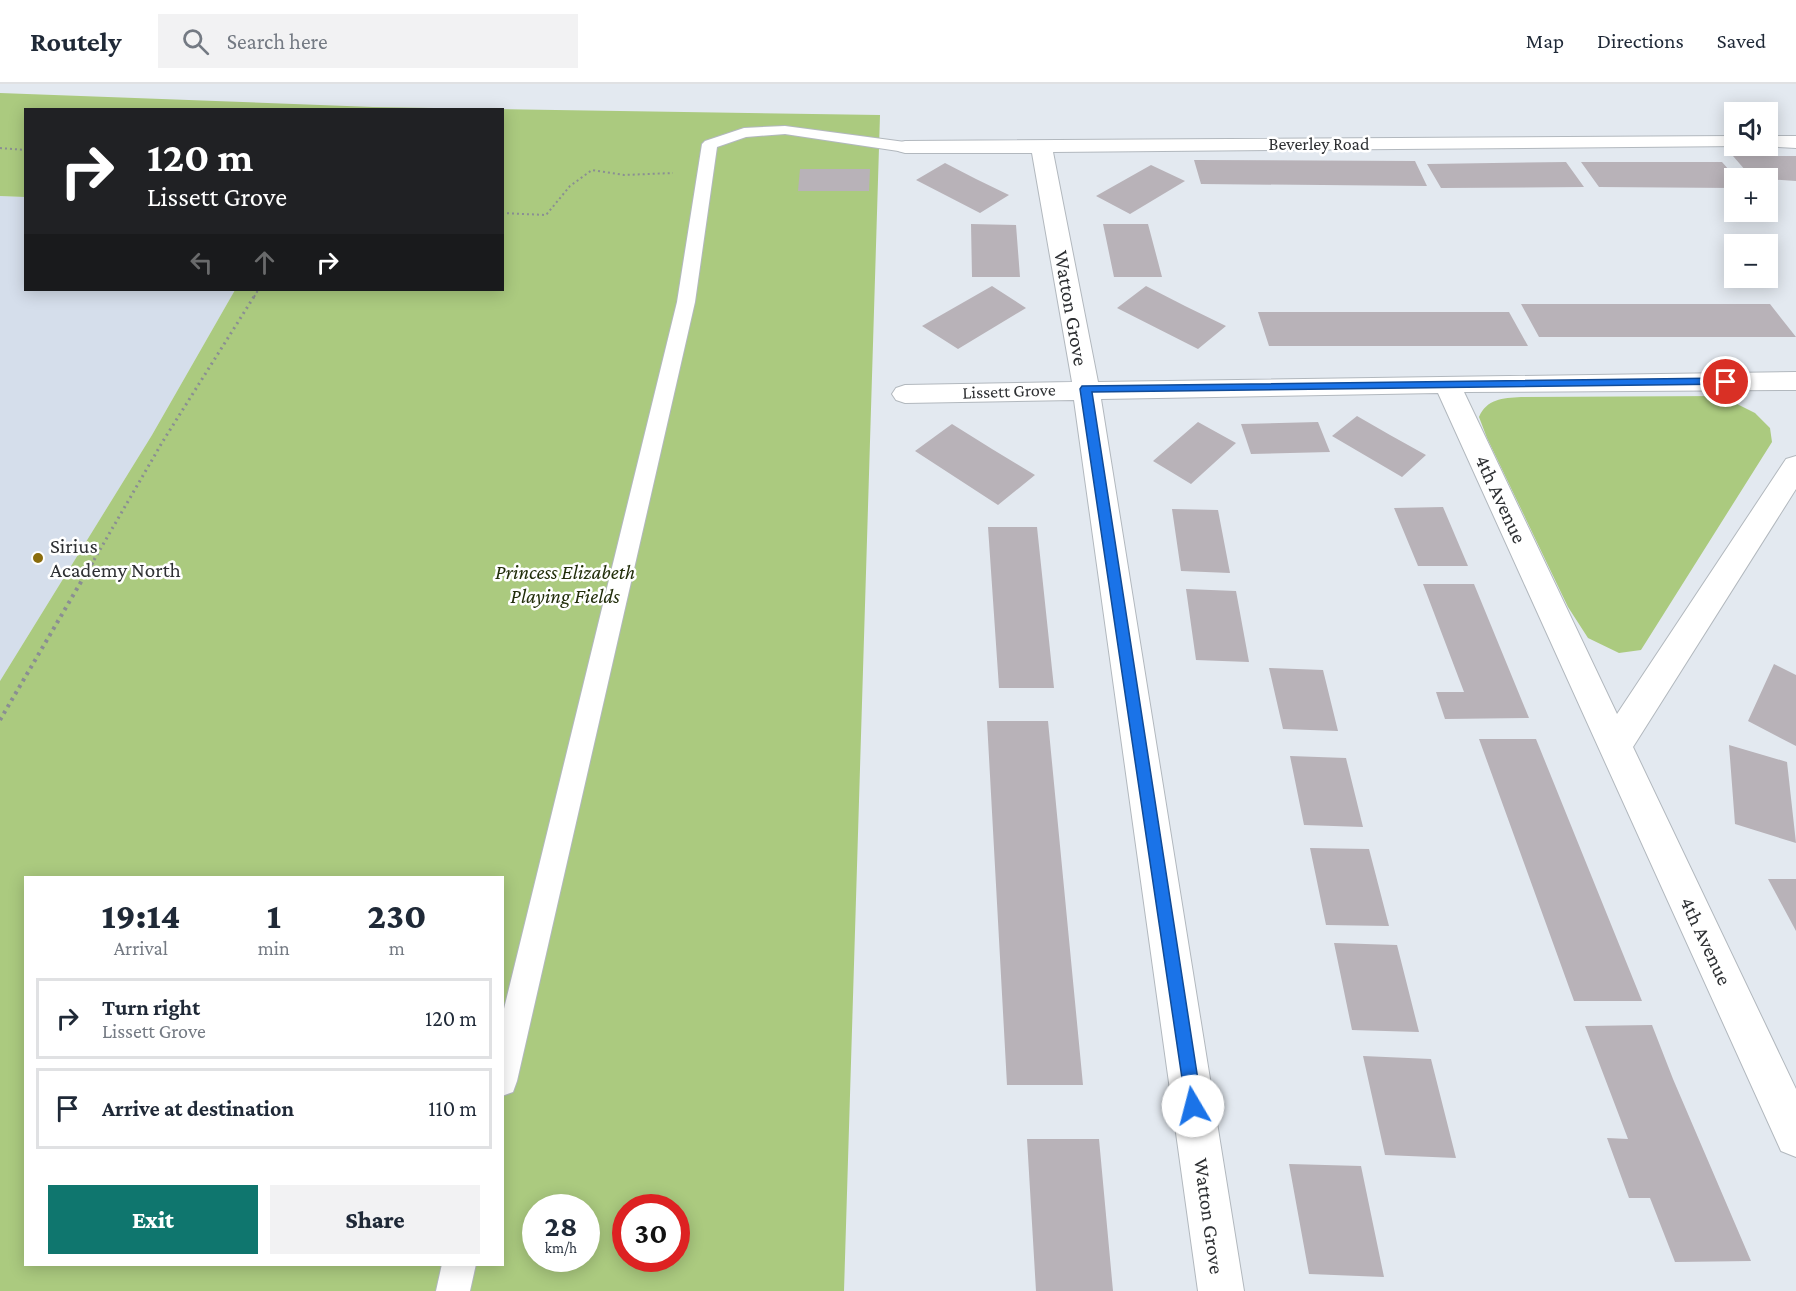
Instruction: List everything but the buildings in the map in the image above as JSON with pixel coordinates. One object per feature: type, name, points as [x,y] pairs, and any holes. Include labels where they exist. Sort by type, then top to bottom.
[{"type":"street","name":"Beverley Road","points":[[904,147],[1724,142]]},
{"type":"street","points":[[1778,142],[1796,142]]},
{"type":"street","name":"Watton Grove","points":[[1041,145],[1086,389],[1221,1291]]},
{"type":"street","name":"Lissett Grove","points":[[905,394],[1086,389],[1796,381]]},
{"type":"street","name":"4th Avenue","points":[[1447,384],[1796,1136]]},
{"type":"street","points":[[1616,745],[1796,466]]},
{"type":"lane","points":[[504,1073],[686,302],[710,144],[744,133],[785,130],[904,147]]},
{"type":"lane","points":[[453,1291],[459,1266]]},
{"type":"path","points":[[0,148],[24,150]]},
{"type":"path","points":[[504,213],[546,215],[570,186],[592,170],[624,175],[707,172]]},
{"type":"path","points":[[0,720],[157,452],[257,291]]},
{"type":"shaded area","name":"Sirius Academy North","points":[[0,196],[24,197],[24,291],[234,291],[152,435],[0,681]]},
{"type":"green space","name":"Princess Elizabeth Playing Fields","points":[[0,93],[436,108],[24,108],[24,197],[0,196]]},
{"type":"green space","name":"Princess Elizabeth Playing Fields","points":[[504,109],[880,115],[844,1291],[0,1291],[0,681],[152,435],[234,291],[504,291]]},
{"type":"green space","points":[[1721,396],[1755,413],[1770,428],[1772,442],[1641,650],[1619,653],[1588,638],[1568,607],[1479,417],[1486,406],[1491,403],[1514,397]]},
{"type":"place","name":"Sirius Academy North","points":[[38,558]]},
{"type":"route","points":[[1193,1106],[1086,389],[1726,382]]}]
